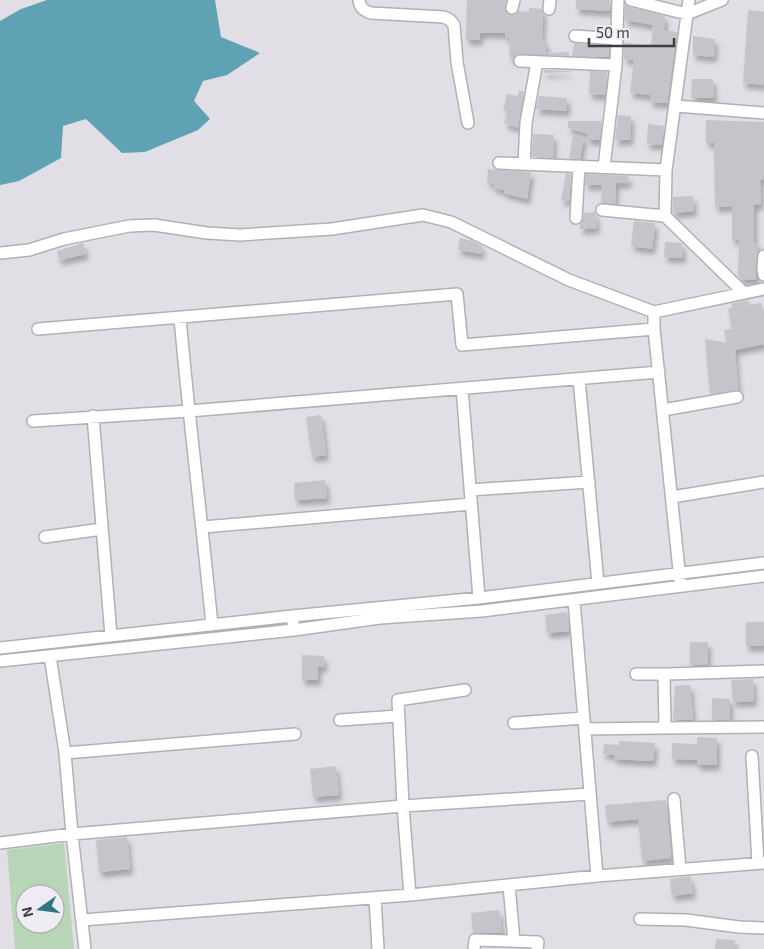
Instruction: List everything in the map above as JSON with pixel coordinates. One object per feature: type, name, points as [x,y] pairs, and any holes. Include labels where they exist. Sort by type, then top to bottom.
[{"type":"street","points":[[358,0],[364,10],[371,12],[444,17],[450,20],[454,25],[457,62],[468,123]]},
{"type":"street","points":[[604,167],[616,65],[618,0]]},
{"type":"street","points":[[631,0],[687,14],[722,0]]},
{"type":"street","points":[[665,216],[666,170],[676,106],[688,0]]},
{"type":"street","points":[[575,36],[617,39]]},
{"type":"street","points":[[520,61],[616,65]]},
{"type":"street","points":[[524,164],[526,123],[537,62]]},
{"type":"street","points":[[676,106],[764,113]]},
{"type":"street","points":[[499,162],[666,170]]},
{"type":"street","points":[[576,218],[579,166]]},
{"type":"street","points":[[602,210],[665,216],[744,293]]},
{"type":"street","points":[[0,252],[29,250],[64,239],[129,226],[154,225],[207,233],[240,235],[332,230],[423,216],[451,222],[569,280],[654,312],[764,289]]},
{"type":"street","points":[[764,256],[764,276]]},
{"type":"street","points":[[38,329],[457,294],[462,345],[654,329]]},
{"type":"street","points":[[654,312],[654,329],[681,587]]},
{"type":"street","points":[[180,318],[212,625]]},
{"type":"street","points":[[33,420],[189,412],[659,372]]},
{"type":"street","points":[[579,379],[598,583]]},
{"type":"street","points":[[462,388],[479,598]]},
{"type":"street","points":[[663,410],[737,397]]},
{"type":"street","points":[[93,416],[111,636]]},
{"type":"street","points":[[470,490],[589,482]]},
{"type":"street","points":[[672,497],[764,482]]},
{"type":"street","points":[[203,528],[472,504]]},
{"type":"street","points":[[45,537],[102,529]]},
{"type":"street","points":[[0,661],[294,630],[379,613],[479,598],[764,563]]},
{"type":"street","points":[[0,648],[292,616],[482,611],[764,576]]},
{"type":"street","points":[[574,600],[597,876]]},
{"type":"street","points":[[292,616],[294,630]]},
{"type":"street","points":[[50,656],[65,753],[85,949]]},
{"type":"street","points":[[636,674],[764,671]]},
{"type":"street","points":[[661,728],[665,724],[664,678],[667,674]]},
{"type":"street","points":[[410,895],[403,806],[398,700],[465,690]]},
{"type":"street","points":[[340,720],[398,716]]},
{"type":"street","points":[[514,723],[661,728],[764,727]]},
{"type":"street","points":[[65,753],[295,734]]},
{"type":"street","points":[[82,920],[375,898],[597,876],[761,863],[752,756]]},
{"type":"street","points":[[0,843],[72,834],[403,806],[590,794]]},
{"type":"street","points":[[674,798],[680,869]]},
{"type":"street","points":[[509,885],[514,941]]},
{"type":"street","points":[[375,898],[378,949]]},
{"type":"street","points":[[640,919],[686,920],[739,927],[764,928]]},
{"type":"street","points":[[474,949],[475,940],[538,942],[537,949]]},
{"type":"green space","points":[[64,843],[74,949],[15,949],[7,850]]},
{"type":"water","points":[[47,0],[215,0],[221,37],[260,53],[227,75],[203,81],[194,101],[210,119],[198,130],[145,152],[122,153],[86,119],[63,126],[61,158],[19,181],[0,185],[0,21],[21,9]]},
{"type":"building","points":[[467,0],[506,0],[505,10],[511,15],[515,15],[519,11],[529,12],[529,8],[542,9],[542,41],[546,41],[546,53],[569,52],[569,56],[520,54],[510,59],[509,38],[505,38],[505,33],[480,33],[480,40],[466,40]]},
{"type":"building","points":[[576,0],[610,0],[610,11],[576,9]]},
{"type":"building","points":[[625,5],[665,16],[664,30],[677,32],[667,103],[650,102],[650,95],[630,93],[634,60],[624,59],[624,43],[651,45],[653,25],[625,20]]},
{"type":"building","points":[[748,10],[764,12],[764,85],[743,83]]},
{"type":"building","points":[[693,36],[715,39],[714,57],[693,55]]},
{"type":"building","points":[[574,43],[609,46],[609,57],[572,56]]},
{"type":"building","points":[[544,70],[570,71],[570,72],[544,73]]},
{"type":"building","points":[[590,71],[607,72],[605,95],[589,94]]},
{"type":"building","points":[[692,79],[713,79],[714,98],[691,98]]},
{"type":"building","points":[[519,90],[524,92],[518,128],[504,123],[509,111],[503,110],[507,94],[518,96]]},
{"type":"building","points":[[539,96],[567,98],[567,111],[536,109]]},
{"type":"building","points":[[618,115],[631,116],[630,140],[615,140]]},
{"type":"building","points":[[706,120],[764,122],[764,179],[760,180],[761,204],[754,205],[754,243],[758,243],[756,280],[741,279],[738,276],[739,240],[732,240],[732,206],[715,207],[714,143],[706,143]]},
{"type":"building","points":[[568,121],[602,121],[600,140],[587,140],[588,134],[568,128]]},
{"type":"building","points":[[648,124],[664,126],[662,145],[647,144]]},
{"type":"building","points":[[533,134],[554,135],[553,158],[532,157]]},
{"type":"building","points":[[573,136],[584,136],[580,159],[569,158]]},
{"type":"building","points":[[488,169],[531,172],[527,199],[493,188],[494,184],[487,183]]},
{"type":"building","points":[[566,173],[571,174],[569,201],[561,200]]},
{"type":"building","points":[[586,174],[629,176],[628,183],[616,183],[615,204],[601,203],[602,185],[585,185]]},
{"type":"building","points":[[693,196],[694,211],[673,213],[673,197]]},
{"type":"building","points":[[595,212],[597,228],[580,229],[584,213]]},
{"type":"building","points":[[634,221],[655,223],[652,249],[631,246]]},
{"type":"building","points":[[460,238],[482,246],[481,254],[458,250]]},
{"type":"building","points":[[665,242],[682,243],[683,258],[664,257]]},
{"type":"building","points":[[83,243],[86,254],[59,260],[57,251]]},
{"type":"building","points":[[748,300],[750,305],[761,303],[764,320],[764,344],[735,350],[738,390],[710,394],[705,339],[727,343],[724,330],[732,329],[728,309],[732,308],[731,304]]},
{"type":"building","points":[[321,415],[326,455],[312,457],[306,417]]},
{"type":"building","points":[[325,480],[327,498],[295,500],[294,483]]},
{"type":"building","points":[[567,612],[569,631],[547,633],[545,615]]},
{"type":"building","points":[[746,622],[764,622],[764,646],[746,646]]},
{"type":"building","points":[[690,642],[708,642],[708,665],[690,665]]},
{"type":"building","points":[[302,655],[324,656],[324,667],[318,667],[318,680],[302,680]]},
{"type":"building","points":[[753,679],[754,701],[733,702],[731,680]]},
{"type":"building","points":[[690,685],[693,720],[673,720],[675,686]]},
{"type":"building","points":[[712,698],[730,699],[730,720],[712,720]]},
{"type":"building","points":[[697,737],[717,738],[717,765],[697,765],[697,760],[672,759],[672,743],[697,744]]},
{"type":"building","points":[[619,741],[655,743],[653,761],[614,759],[614,755],[603,754],[604,744],[619,745]]},
{"type":"building","points":[[336,766],[339,795],[313,797],[310,769]]},
{"type":"building","points":[[666,800],[671,858],[642,861],[638,819],[607,822],[605,805]]},
{"type":"building","points":[[127,837],[130,869],[99,872],[96,840]]},
{"type":"building","points":[[690,876],[693,893],[672,896],[670,879]]},
{"type":"building","points":[[499,910],[502,932],[473,933],[471,913]]},
{"type":"building","points":[[716,939],[735,940],[734,949],[715,949]]}]
